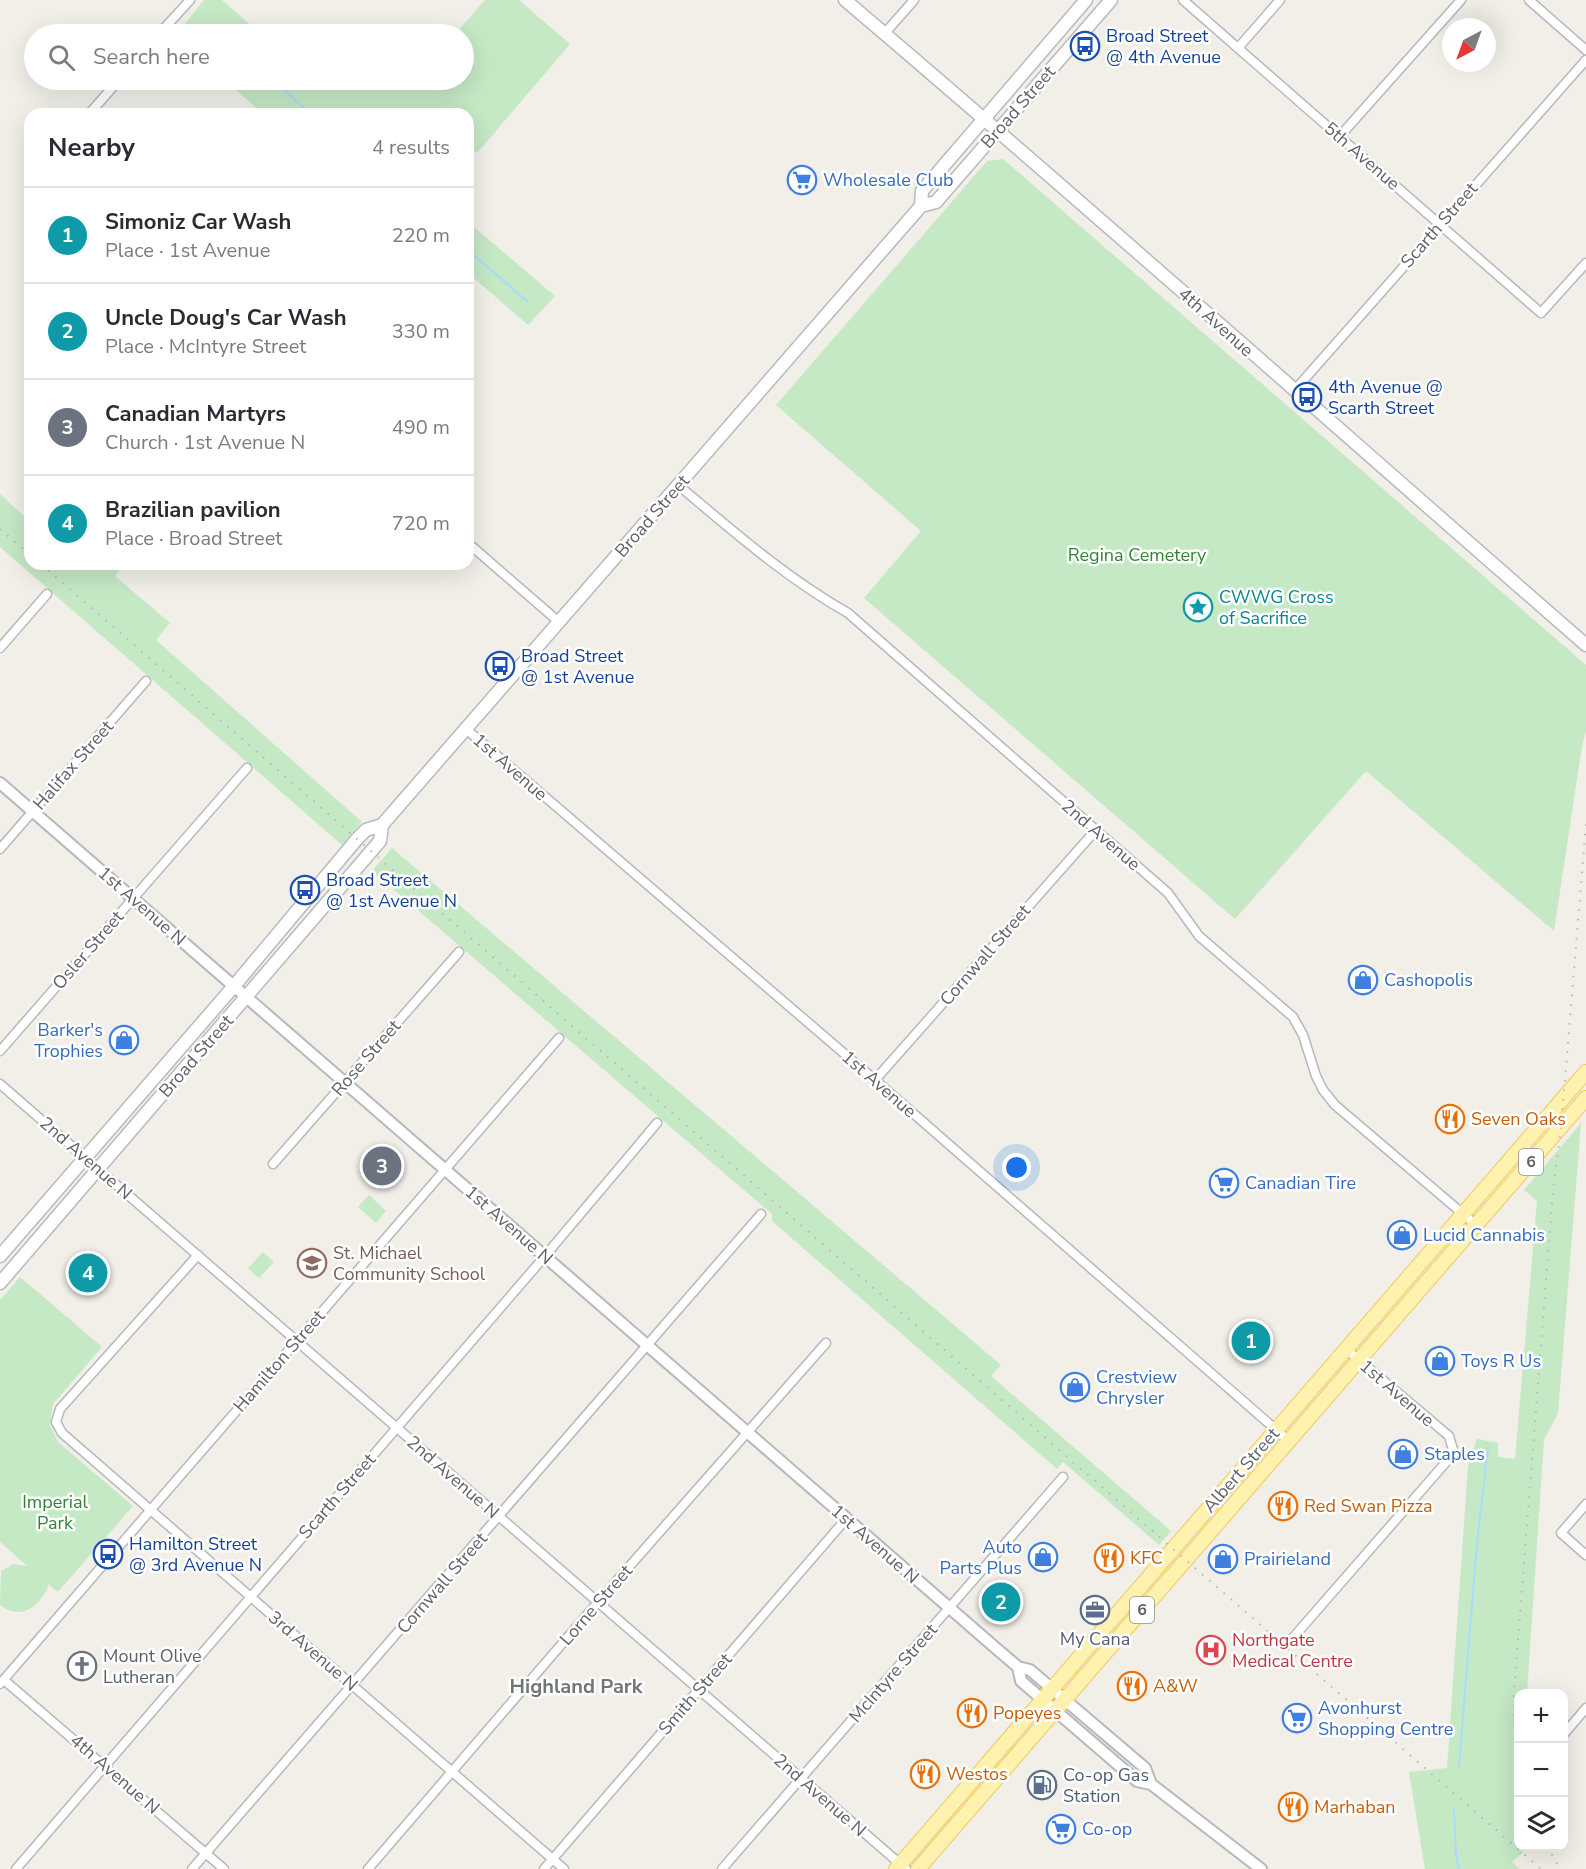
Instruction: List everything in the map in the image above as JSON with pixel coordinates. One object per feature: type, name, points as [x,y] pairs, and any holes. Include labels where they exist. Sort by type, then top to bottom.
[{"type":"main road","name":"4th Avenue","points":[[845,0],[985,118],[1586,645]]},
{"type":"main road","name":"Broad Street","points":[[921,206],[922,191],[1086,0]]},
{"type":"main road","name":"Broad Street","points":[[0,1256],[234,986],[357,839],[366,830],[382,825],[921,206],[936,202],[1111,0]]},
{"type":"main road","name":"Broad Street","points":[[0,1283],[380,842],[382,825]]},
{"type":"main road","name":"Albert Street","points":[[901,1867],[1042,1700],[1586,1072]]},
{"type":"main road","name":"Albert Street","points":[[918,1869],[1586,1098]]},
{"type":"street","points":[[168,24],[190,0]]},
{"type":"street","points":[[885,33],[914,0]]},
{"type":"street","name":"5th Avenue","points":[[1183,0],[1541,313],[1586,263]]},
{"type":"street","points":[[1238,48],[1280,0]]},
{"type":"street","points":[[1340,136],[1461,0]]},
{"type":"street","points":[[1528,0],[1586,50]]},
{"type":"street","name":"Scarth Street","points":[[1294,391],[1586,60]]},
{"type":"street","points":[[94,108],[110,90]]},
{"type":"street","name":"2nd Avenue","points":[[678,485],[771,563],[813,593],[848,613],[1168,893],[1199,936],[1293,1017],[1303,1035],[1316,1076],[1323,1090],[1335,1105],[1476,1225]]},
{"type":"street","points":[[474,548],[559,622]]},
{"type":"street","points":[[0,648],[47,594]]},
{"type":"street","name":"Halifax Street","points":[[0,849],[146,681]]},
{"type":"street","name":"1st Avenue","points":[[466,729],[875,1080],[1289,1441]]},
{"type":"street","name":"Osler Street","points":[[0,1052],[247,768]]},
{"type":"street","name":"1st Avenue N","points":[[0,783],[1017,1667],[1030,1670],[1145,1768],[1151,1784]]},
{"type":"street","name":"Cornwall Street","points":[[875,1080],[1095,831]]},
{"type":"street","name":"Rose Street","points":[[273,1164],[459,952]]},
{"type":"street","name":"Hamilton Street","points":[[2,1682],[559,1038]]},
{"type":"street","name":"2nd Avenue N","points":[[0,1084],[901,1867]]},
{"type":"street","name":"Scarth Street","points":[[16,1869],[657,1123]]},
{"type":"street","name":"Cornwall Street","points":[[192,1869],[761,1214]]},
{"type":"street","name":"3rd Avenue N","points":[[198,1255],[60,1409],[56,1422],[62,1433],[564,1869]]},
{"type":"street","name":"Lorne Street","points":[[368,1869],[598,1602],[826,1343]]},
{"type":"street","name":"1st Avenue","points":[[1291,1640],[1454,1453],[1449,1436],[1346,1349]]},
{"type":"street","name":"McIntyre Street","points":[[722,1869],[1063,1476]]},
{"type":"street","points":[[1586,1504],[1561,1533],[1586,1555]]},
{"type":"street","name":"Smith Street","points":[[544,1869],[846,1519]]},
{"type":"street","name":"1st Avenue N","points":[[1017,1667],[1021,1681],[1054,1711],[1137,1781],[1151,1784]]},
{"type":"street","name":"4th Avenue N","points":[[2,1682],[106,1767],[224,1869]]},
{"type":"street","points":[[1568,1728],[1586,1708]]},
{"type":"street","points":[[1151,1784],[1261,1869]]},
{"type":"green space","points":[[204,0],[222,0],[250,24],[184,24]]},
{"type":"green space","points":[[485,0],[519,0],[570,44],[478,152],[474,152],[474,108],[256,108],[236,90],[474,90],[474,24],[464,24]]},
{"type":"green space","name":"Regina Cemetery","points":[[1003,159],[1586,665],[1586,731],[1554,931],[1366,771],[1235,919],[864,598],[921,531],[776,405],[987,161]]},
{"type":"green space","points":[[474,227],[555,296],[528,325],[474,278]]},
{"type":"green space","points":[[0,494],[24,516],[24,568],[0,547]]},
{"type":"green space","points":[[26,570],[120,570],[115,576],[170,623],[156,640],[362,822],[342,845]]},
{"type":"green space","points":[[392,848],[1001,1365],[991,1376],[1171,1531],[1159,1545],[1063,1462],[1057,1469],[772,1221],[772,1214],[372,871]]},
{"type":"green space","points":[[1581,1123],[1558,1413],[1544,1440],[1527,1689],[1514,1689],[1514,1851],[1524,1851],[1512,1862],[1520,1869],[1425,1869],[1409,1772],[1447,1768],[1468,1466],[1477,1439],[1498,1443],[1498,1457],[1515,1459],[1537,1201],[1524,1190]]},
{"type":"green space","points":[[369,1195],[386,1211],[376,1223],[358,1207]]},
{"type":"green space","points":[[263,1252],[274,1262],[259,1278],[248,1268]]},
{"type":"green space","name":"Imperial Park","points":[[20,1277],[102,1347],[53,1404],[50,1425],[58,1442],[133,1506],[58,1592],[48,1584],[46,1593],[33,1607],[17,1612],[0,1605],[1,1571],[13,1564],[27,1566],[0,1542],[0,1300]]},
{"type":"waterway","points":[[283,90],[304,108]]},
{"type":"waterway","points":[[474,255],[528,302]]},
{"type":"waterway","points":[[1459,1766],[1477,1543],[1488,1447]]},
{"type":"waterway","points":[[1454,1810],[1456,1856],[1459,1869]]},
{"type":"railway","points":[[0,529],[24,550]]},
{"type":"railway","points":[[48,570],[1541,1869]]},
{"type":"railway","points":[[1516,1743],[1514,1691],[1553,1190],[1561,1128],[1586,824]]},
{"type":"railway","points":[[1550,1851],[1560,1869]]},
{"type":"place","name":"Broad Street @ 4th Avenue","points":[[1085,46]]},
{"type":"place","name":"Wholesale Club","points":[[802,180]]},
{"type":"place","name":"4th Avenue @ Scarth Street","points":[[1307,397]]},
{"type":"place","name":"CWWG Cross of Sacrifice","points":[[1198,607]]},
{"type":"place","name":"Broad Street @ 1st Avenue","points":[[500,666]]},
{"type":"place","name":"Broad Street @ 1st Avenue N","points":[[305,890]]},
{"type":"place","name":"Cashopolis","points":[[1363,980]]},
{"type":"place","name":"Barker's Trophies","points":[[124,1040]]},
{"type":"place","name":"Seven Oaks","points":[[1450,1119]]},
{"type":"place","name":"Canadian Martyrs","points":[[382,1166]]},
{"type":"place","name":"Canadian Tire","points":[[1224,1183]]},
{"type":"place","name":"Lucid Cannabis","points":[[1402,1235]]},
{"type":"place","name":"St. Michael Community School","points":[[312,1263]]},
{"type":"place","name":"Brazilian pavilion","points":[[88,1273]]},
{"type":"place","name":"Simoniz Car Wash","points":[[1251,1341]]},
{"type":"place","name":"Toys R Us","points":[[1440,1361]]},
{"type":"place","name":"Crestview Chrysler","points":[[1075,1387]]},
{"type":"place","name":"Staples","points":[[1403,1454]]},
{"type":"place","name":"Red Swan Pizza","points":[[1283,1506]]},
{"type":"place","name":"Hamilton Street @ 3rd Avenue N","points":[[108,1554]]},
{"type":"place","name":"Auto Parts Plus","points":[[1043,1557]]},
{"type":"place","name":"KFC","points":[[1109,1558]]},
{"type":"place","name":"Prairieland","points":[[1223,1559]]},
{"type":"place","name":"Uncle Doug's Car Wash","points":[[1001,1602]]},
{"type":"place","name":"My Cana","points":[[1095,1610]]},
{"type":"place","name":"Northgate Medical Centre","points":[[1211,1650]]},
{"type":"place","name":"Mount Olive Lutheran","points":[[82,1666]]},
{"type":"place","name":"A&W","points":[[1132,1686]]},
{"type":"place","name":"Popeyes","points":[[972,1713]]},
{"type":"place","name":"Avonhurst Shopping Centre","points":[[1297,1718]]},
{"type":"place","name":"Westos","points":[[925,1774]]},
{"type":"place","name":"Co-op Gas Station","points":[[1042,1785]]},
{"type":"place","name":"Marhaban","points":[[1293,1807]]},
{"type":"place","name":"Co-op","points":[[1061,1829]]},
{"type":"district","name":"Highland Park","points":[[576,1686]]}]
